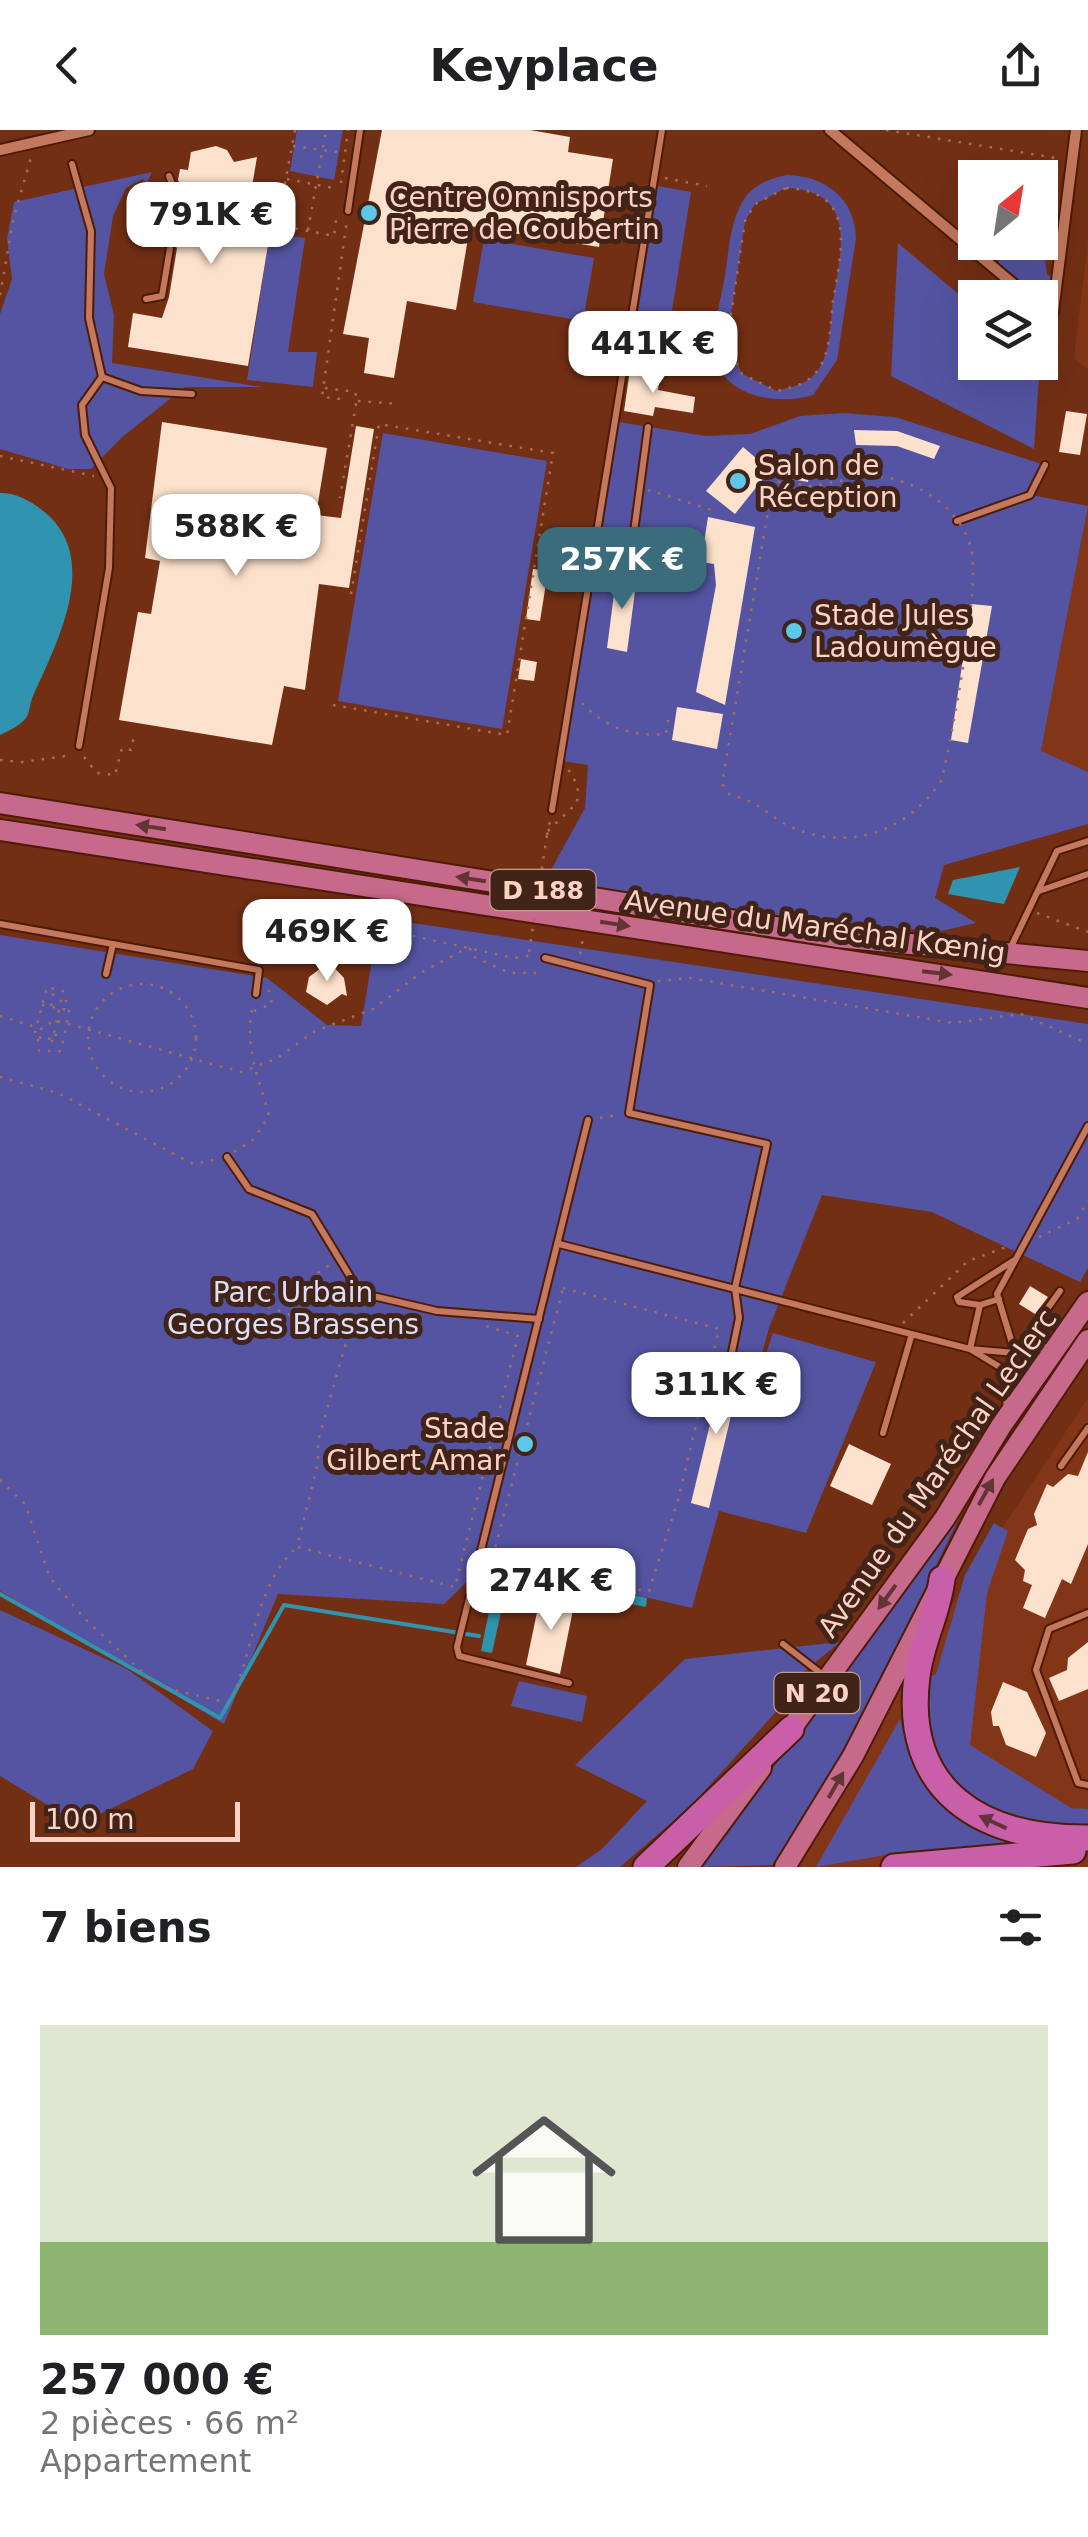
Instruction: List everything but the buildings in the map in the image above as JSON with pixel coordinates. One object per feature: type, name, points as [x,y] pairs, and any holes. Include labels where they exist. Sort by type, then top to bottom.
[{"type":"highway","points":[[942,1579],[939,1604],[920,1656],[915,1699],[916,1728],[932,1776],[959,1803],[999,1825],[1031,1835],[1088,1838]]},
{"type":"highway","points":[[646,1867],[791,1728]]},
{"type":"highway","points":[[894,1867],[1088,1850]]},
{"type":"main road","name":"Avenue du Maréchal Kœnig","points":[[0,803],[837,937],[1088,961]]},
{"type":"main road","name":"Avenue du Maréchal Kœnig","points":[[0,830],[1088,998]]},
{"type":"main road","points":[[0,839],[36,836]]},
{"type":"main road","name":"Avenue du Maréchal Leclerc","points":[[688,1867],[945,1518],[1008,1416],[1088,1302]]},
{"type":"main road","name":"Avenue du Maréchal Leclerc","points":[[785,1867],[853,1756],[1018,1438],[1088,1340]]},
{"type":"street","points":[[0,150],[89,130]]},
{"type":"street","points":[[830,130],[1009,280]]},
{"type":"street","points":[[1057,280],[1076,130]]},
{"type":"lane","points":[[348,211],[360,130]]},
{"type":"lane","points":[[552,810],[662,130]]},
{"type":"lane","points":[[72,164],[91,231],[88,318],[102,377],[82,404],[85,435],[111,488],[109,568],[78,746]]},
{"type":"lane","points":[[169,176],[177,201],[174,224]]},
{"type":"lane","points":[[146,299],[162,296],[170,248]]},
{"type":"lane","points":[[102,377],[141,391],[192,394]]},
{"type":"lane","points":[[630,562],[648,427]]},
{"type":"lane","points":[[956,520],[1030,494],[1045,465]]},
{"type":"lane","points":[[1008,952],[1057,851],[1088,841]]},
{"type":"lane","points":[[1039,891],[1088,874]]},
{"type":"lane","points":[[0,924],[259,970],[256,994]]},
{"type":"lane","points":[[106,974],[113,944]]},
{"type":"lane","points":[[546,958],[646,981],[651,991],[628,1113],[768,1144],[734,1288],[739,1318],[731,1357]]},
{"type":"lane","points":[[569,1683],[459,1656],[457,1647],[588,1120]]},
{"type":"lane","points":[[1015,1352],[997,1294],[1088,1126]]},
{"type":"lane","points":[[228,1157],[249,1189],[312,1214],[360,1293],[437,1311],[539,1319]]},
{"type":"lane","points":[[559,1244],[970,1349],[1015,1352],[1047,1348],[1072,1326]]},
{"type":"lane","points":[[999,1299],[980,1305],[959,1302],[956,1296],[1014,1260]]},
{"type":"lane","points":[[1040,1319],[1060,1291]]},
{"type":"lane","points":[[970,1349],[980,1305]]},
{"type":"lane","points":[[883,1433],[911,1337]]},
{"type":"lane","points":[[970,1349],[1003,1370],[1008,1416]]},
{"type":"lane","points":[[1061,1466],[1085,1439],[1088,1428]]},
{"type":"lane","points":[[1088,1613],[1049,1629],[1036,1670],[1078,1783],[1088,1786]]},
{"type":"lane","points":[[782,1644],[828,1679]]},
{"type":"path","points":[[295,130],[277,226],[334,236],[337,210],[348,211],[322,397],[340,399]]},
{"type":"path","points":[[308,232],[326,130]]},
{"type":"path","points":[[340,190],[348,130]]},
{"type":"path","points":[[886,130],[1074,161]]},
{"type":"path","points":[[917,136],[918,130]]},
{"type":"path","points":[[0,295],[14,216],[41,138]]},
{"type":"path","points":[[292,146],[356,155]]},
{"type":"path","points":[[654,176],[707,186]]},
{"type":"path","points":[[286,179],[351,192]]},
{"type":"path","points":[[786,188],[814,193],[830,203],[840,222],[843,238],[825,357],[816,372],[794,387],[777,391],[758,386],[732,360],[727,342],[745,221],[755,204],[786,188]]},
{"type":"path","points":[[324,388],[355,392],[357,401],[340,498]]},
{"type":"path","points":[[357,401],[400,404]]},
{"type":"path","points":[[333,705],[507,735],[553,453],[379,424],[351,594]]},
{"type":"path","points":[[0,456],[81,477],[105,472]]},
{"type":"path","points":[[859,476],[891,476],[925,490],[956,520],[970,544],[973,585],[942,779],[926,804],[877,833],[824,837],[796,830],[757,801],[730,794],[722,784],[773,481],[814,486],[859,476]]},
{"type":"path","points":[[642,488],[715,510]]},
{"type":"path","points":[[572,690],[600,720],[636,735],[666,734],[668,720]]},
{"type":"path","points":[[0,760],[72,757],[78,746],[97,773],[114,775],[122,748],[131,750],[134,736]]},
{"type":"path","points":[[548,833],[576,804],[578,786],[561,761]]},
{"type":"path","points":[[259,970],[264,961],[259,954],[263,934],[287,904],[364,912],[399,932],[514,958],[531,953],[549,824]]},
{"type":"path","points":[[1030,910],[1088,932]]},
{"type":"path","points":[[334,933],[331,961],[368,964],[375,957],[376,934],[361,914],[349,918],[343,932]]},
{"type":"path","points":[[469,947],[472,956],[510,973],[537,973],[546,958]]},
{"type":"path","points":[[0,1016],[36,1028],[56,1021],[67,1023],[241,1072],[276,1059],[316,1031],[373,1009],[422,972],[469,947]]},
{"type":"path","points":[[646,981],[690,978],[953,1023],[1021,1014],[1088,1044]]},
{"type":"path","points":[[151,984],[170,992],[192,1015],[196,1036],[193,1056],[174,1082],[154,1090],[133,1091],[113,1084],[98,1069],[89,1050],[88,1028],[96,1009],[110,994],[130,985],[151,984]]},
{"type":"path","points":[[44,988],[63,991],[69,1010],[62,1050],[57,1054],[40,1052],[36,1028],[44,988]]},
{"type":"path","points":[[51,1007],[54,989]]},
{"type":"path","points":[[49,1040],[63,991]]},
{"type":"path","points":[[0,1077],[58,1092],[194,1164],[228,1157],[254,1139],[269,1116],[252,1069],[248,1027],[256,994]]},
{"type":"path","points":[[40,1005],[69,1010]]},
{"type":"path","points":[[38,1016],[62,1050]]},
{"type":"path","points":[[38,1039],[56,1041]]},
{"type":"path","points":[[588,1120],[628,1113]]},
{"type":"path","points":[[899,1333],[905,1318],[968,1260],[1024,1242],[1078,1218],[1088,1201]]},
{"type":"path","points":[[219,1288],[302,1319],[318,1273],[339,1258]]},
{"type":"path","points":[[563,1288],[719,1329],[678,1500],[649,1591],[590,1584],[494,1552],[563,1288]]},
{"type":"path","points":[[0,1480],[24,1504],[50,1578],[85,1620],[150,1678],[170,1689],[230,1702],[246,1670],[277,1566],[297,1547],[318,1463],[318,1441],[360,1293]]},
{"type":"path","points":[[297,1547],[455,1587],[518,1336],[486,1326]]},
{"type":"shaded area","points":[[1088,241],[1088,369],[1074,358]]},
{"type":"shaded area","points":[[1088,506],[1088,772],[1041,752]]},
{"type":"shaded area","points":[[1088,1398],[1088,1867],[784,1867],[968,1580]]},
{"type":"green space","points":[[297,130],[343,130],[334,180],[290,171]]},
{"type":"green space","points":[[152,172],[147,183],[143,179],[126,188],[113,216],[104,274],[114,315],[112,363],[263,387],[185,387],[121,438],[91,469],[68,469],[0,449],[0,314],[12,279],[7,239],[14,202]]},
{"type":"green space","points":[[787,175],[814,180],[836,192],[850,212],[856,238],[837,360],[813,395],[765,398],[735,386],[724,375],[716,361],[716,319],[729,244],[741,204],[765,182]],"holes":[[[786,188],[825,200],[840,227],[829,337],[822,363],[814,375],[777,391],[742,374],[727,341],[745,221],[755,204]]]},
{"type":"green space","points":[[658,186],[691,192],[662,373],[629,368]]},
{"type":"green space","points":[[270,233],[305,238],[288,352],[317,352],[313,387],[247,380]]},
{"type":"green space","points":[[484,239],[594,258],[583,321],[473,302]]},
{"type":"green space","points":[[898,243],[958,294],[958,380],[1039,380],[1034,449],[891,376]]},
{"type":"green space","points":[[1045,260],[1047,275],[1053,276],[1052,280],[1018,280],[998,263]]},
{"type":"green space","name":"Stade Jules Ladoumègue","points":[[843,413],[895,417],[1045,465],[1031,495],[1088,506],[1041,751],[1088,772],[1088,824],[944,865],[935,898],[976,923],[941,931],[848,926],[546,879],[585,808],[588,765],[561,761],[613,421],[705,436],[750,434],[800,416]]},
{"type":"green space","points":[[383,433],[547,461],[502,729],[338,701]]},
{"type":"green space","name":"Parc Urbain Georges Brassens","points":[[379,918],[1088,1024],[1088,1268],[1080,1282],[932,1212],[822,1195],[769,1328],[746,1412],[773,1333],[876,1362],[806,1533],[719,1511],[692,1608],[488,1561],[444,1604],[278,1594],[224,1724],[0,1591],[0,935],[267,978],[327,1025],[361,1026]]},
{"type":"green space","points":[[963,1510],[835,1773],[772,1865],[700,1867]]},
{"type":"green space","points":[[994,1523],[1008,1531],[987,1593],[970,1745],[1071,1808],[1088,1809],[1088,1828],[1023,1824],[955,1789],[929,1743],[923,1680],[936,1674],[965,1575]]},
{"type":"green space","points":[[0,1610],[127,1669],[213,1731],[193,1769],[79,1824],[0,1776]]},
{"type":"green space","points":[[840,1642],[783,1689],[782,1705],[692,1805],[620,1867],[576,1867],[602,1849],[647,1801],[575,1765],[685,1659]]},
{"type":"green space","points":[[519,1681],[587,1696],[582,1722],[511,1706]]},
{"type":"green space","points":[[900,1719],[916,1765],[938,1797],[968,1821],[1011,1844],[909,1851],[816,1867]]},
{"type":"water","points":[[0,493],[26,499],[48,515],[63,534],[71,556],[72,580],[62,629],[27,716],[0,735]]},
{"type":"water","points":[[1020,867],[1004,904],[948,894],[953,880]]},
{"type":"water","points":[[498,1567],[647,1598],[646,1607],[508,1580],[492,1653],[481,1651]]},
{"type":"waterway","points":[[0,1594],[220,1718],[284,1605],[479,1636]]},
{"type":"place","name":"Centre Omnisports Pierre de Coubertin","points":[[369,213]]},
{"type":"place","name":"Salon de Réception","points":[[738,481]]},
{"type":"place","name":"Stade Jules Ladoumègue","points":[[794,631]]},
{"type":"place","name":"Stade Gilbert Amar","points":[[525,1444]]}]
